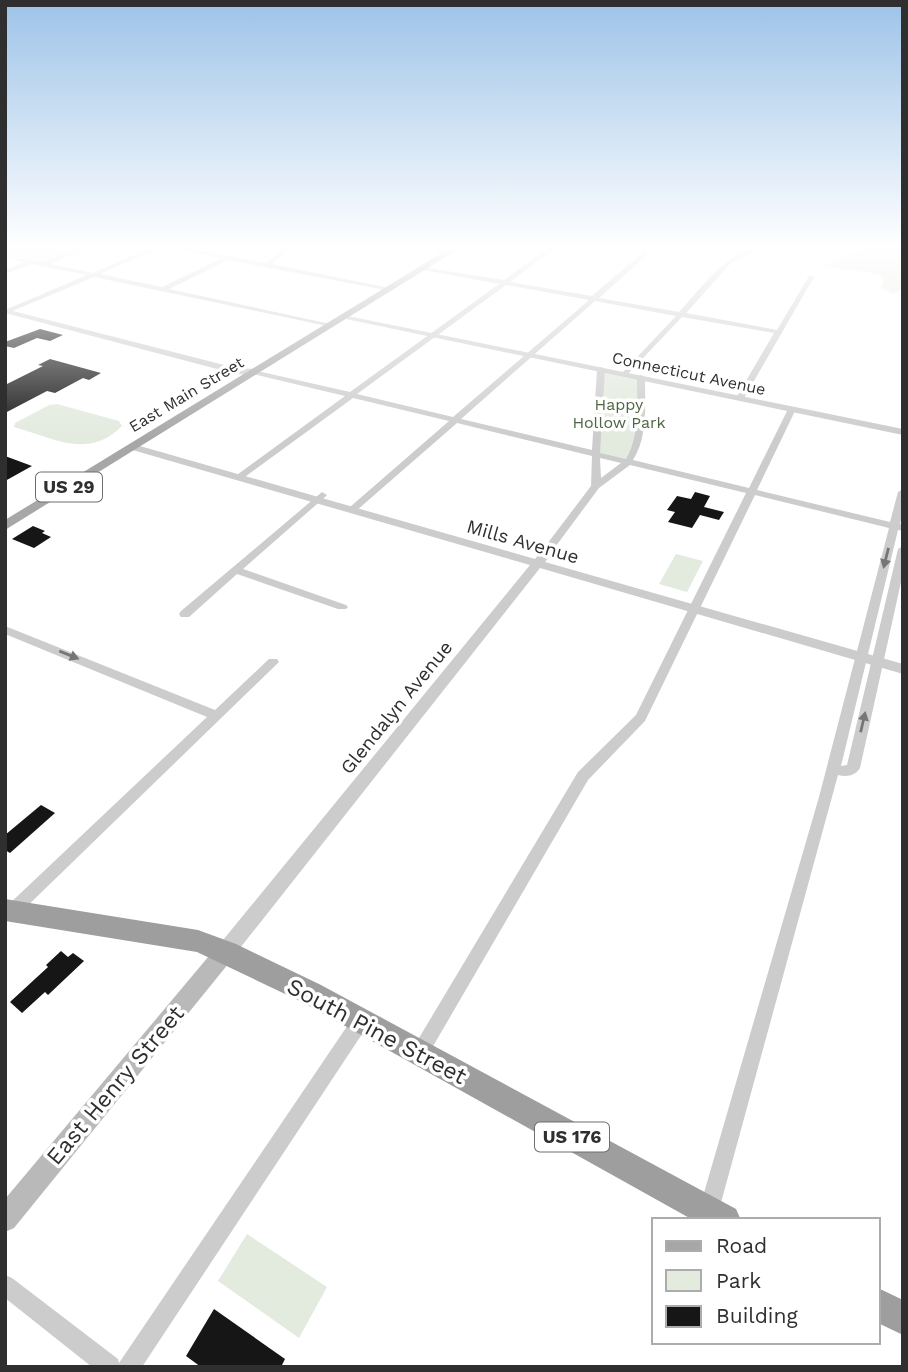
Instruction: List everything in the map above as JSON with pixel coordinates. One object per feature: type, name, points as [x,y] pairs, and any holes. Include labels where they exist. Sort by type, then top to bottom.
[{"type":"highway","name":"South Pine Street","points":[[8,913],[198,941],[226,951],[362,1019],[419,1054],[717,1215]]},
{"type":"highway","points":[[880,1306],[903,1318]]},
{"type":"main road","name":"East Main Street","points":[[5,526],[354,312]]},
{"type":"main road","name":"East Henry Street","points":[[5,1219],[226,951]]},
{"type":"street","points":[[6,312],[236,371],[256,372],[899,527]]},
{"type":"street","points":[[271,312],[332,325]]},
{"type":"street","points":[[242,474],[466,312]]},
{"type":"street","points":[[356,507],[579,312]]},
{"type":"street","points":[[670,312],[778,332]]},
{"type":"street","points":[[740,398],[790,312]]},
{"type":"street","points":[[626,374],[681,314]]},
{"type":"street","name":"Connecticut Avenue","points":[[346,317],[903,432]]},
{"type":"street","points":[[596,486],[595,454],[601,369]]},
{"type":"street","points":[[628,462],[638,443],[641,377]]},
{"type":"street","points":[[419,1054],[583,776],[641,718],[792,409]]},
{"type":"street","name":"Mills Avenue","points":[[137,444],[862,653],[903,660]]},
{"type":"street","name":"Glendalyn Avenue","points":[[226,951],[541,560],[596,486],[628,462]]},
{"type":"street","points":[[717,1215],[862,653],[899,527],[903,492]]},
{"type":"street","points":[[185,614],[319,497]]},
{"type":"street","points":[[833,769],[846,772],[853,768],[903,549]]},
{"type":"street","points":[[236,570],[342,607]]},
{"type":"street","points":[[5,630],[217,716]]},
{"type":"street","name":"Mills Avenue","points":[[878,657],[903,669]]},
{"type":"street","points":[[8,913],[273,662]]},
{"type":"street","points":[[129,1367],[362,1019]]},
{"type":"street","points":[[5,1285],[110,1367]]},
{"type":"green space","name":"Happy Hollow Park","points":[[601,369],[641,377],[641,417],[628,462],[595,454]]},
{"type":"green space","points":[[57,404],[119,421],[122,426],[96,442],[83,444],[57,440],[14,427],[15,423],[49,405]]},
{"type":"green space","points":[[676,554],[703,561],[687,592],[659,584]]},
{"type":"green space","points":[[247,1234],[327,1287],[299,1338],[218,1281]]},
{"type":"building","points":[[40,329],[63,335],[50,341],[37,338],[14,348],[5,346],[5,342]]},
{"type":"building","points":[[50,359],[101,373],[89,380],[83,378],[55,393],[47,391],[5,413],[5,385],[43,366],[38,365]]},
{"type":"building","points":[[5,456],[32,466],[5,481]]},
{"type":"building","points":[[695,492],[710,496],[704,507],[724,512],[719,520],[700,515],[692,528],[668,522],[675,512],[667,510],[677,496],[691,499]]},
{"type":"building","points":[[33,526],[51,537],[34,548],[12,539]]},
{"type":"building","points":[[41,805],[55,813],[10,853],[5,850],[5,835]]},
{"type":"building","points":[[61,951],[68,957],[73,953],[84,961],[48,995],[45,992],[22,1013],[10,1002],[48,967],[46,965]]},
{"type":"building","points":[[214,1309],[285,1359],[281,1367],[201,1367],[186,1356]]}]
